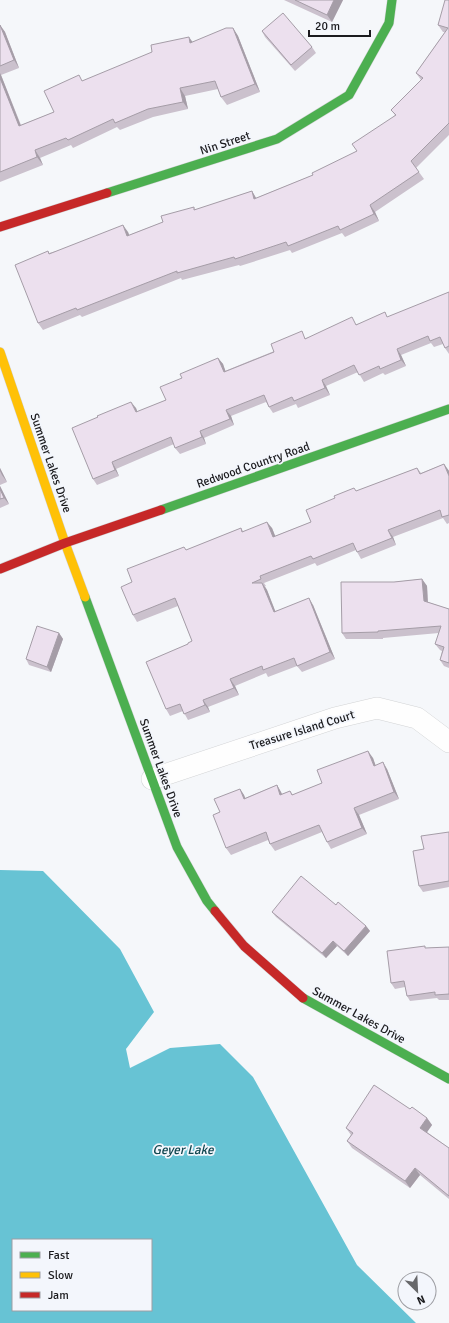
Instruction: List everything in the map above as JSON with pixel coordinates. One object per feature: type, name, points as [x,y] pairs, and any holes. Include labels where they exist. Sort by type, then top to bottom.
[{"type":"street","name":"Nin Street","points":[[0,227],[277,139],[349,95],[389,23],[392,0]]},
{"type":"street","name":"Summer Lakes Drive","points":[[0,352],[65,543],[177,847],[207,901],[244,946],[301,997],[449,1079]]},
{"type":"street","name":"Redwood Country Road","points":[[0,569],[65,543],[449,409]]},
{"type":"street","name":"Treasure Island Court","points":[[152,779],[335,718],[376,708],[417,718],[449,742]]},
{"type":"water","name":"Geyer Lake","points":[[0,870],[43,871],[120,949],[154,1012],[126,1049],[130,1068],[170,1048],[220,1044],[253,1077],[357,1265],[397,1304],[397,1311],[404,1311],[416,1323],[0,1323]]},
{"type":"building","points":[[295,0],[334,0],[327,15]]},
{"type":"building","points":[[445,0],[449,0],[449,123],[411,161],[419,172],[370,205],[374,214],[340,230],[338,226],[288,246],[286,242],[235,259],[234,257],[177,273],[177,271],[77,310],[76,308],[38,323],[15,265],[48,251],[49,254],[123,225],[127,236],[163,222],[161,216],[194,207],[194,210],[252,191],[254,199],[313,175],[312,173],[357,151],[352,144],[396,115],[391,110],[423,78],[416,73],[448,28],[438,25]]},
{"type":"building","points":[[283,13],[312,47],[291,65],[262,31]]},
{"type":"building","points":[[0,25],[14,60],[0,66]]},
{"type":"building","points":[[226,28],[233,28],[255,84],[221,97],[215,81],[180,88],[183,102],[148,109],[115,123],[113,119],[68,140],[66,138],[35,150],[37,157],[0,172],[0,78],[19,126],[54,112],[44,91],[79,75],[82,81],[152,52],[151,45],[189,37],[190,43]]},
{"type":"building","points":[[449,292],[449,346],[445,348],[440,337],[430,341],[428,336],[397,349],[401,360],[380,369],[379,366],[359,375],[354,365],[322,380],[325,388],[294,401],[292,397],[269,407],[264,395],[226,410],[230,419],[200,431],[202,437],[175,448],[171,437],[112,462],[115,470],[93,479],[72,428],[131,402],[136,412],[166,400],[160,387],[182,378],[180,374],[218,358],[224,372],[274,352],[271,344],[302,331],[305,339],[352,317],[356,325],[385,312],[387,317]]},
{"type":"building","points":[[444,464],[449,476],[449,515],[442,517],[440,510],[388,530],[392,538],[357,552],[353,543],[313,559],[311,556],[260,576],[261,579],[252,583],[262,583],[274,612],[309,598],[330,652],[297,666],[294,658],[263,670],[262,666],[230,679],[234,688],[203,700],[205,705],[184,714],[180,704],[166,709],[146,662],[192,641],[175,598],[133,615],[121,587],[132,582],[127,569],[184,547],[186,550],[241,528],[242,532],[267,522],[273,537],[311,522],[306,510],[335,498],[334,496],[354,488],[356,491],[417,468],[420,474]]},
{"type":"building","points":[[0,489],[4,498],[0,499]]},
{"type":"building","points":[[422,579],[424,601],[449,609],[449,663],[440,660],[444,647],[435,644],[441,626],[378,632],[342,633],[341,582],[394,582]]},
{"type":"building","points":[[37,626],[59,633],[47,667],[26,659]]},
{"type":"building","points":[[368,751],[374,766],[383,762],[394,792],[354,808],[362,828],[327,842],[319,825],[270,844],[266,832],[226,848],[213,815],[220,812],[214,799],[240,789],[244,799],[277,785],[280,795],[290,791],[292,795],[322,783],[317,770]]},
{"type":"building","points":[[449,832],[449,881],[419,886],[413,851],[424,849],[421,836]]},
{"type":"building","points":[[301,876],[336,905],[338,902],[366,926],[344,951],[333,941],[322,953],[272,912]]},
{"type":"building","points":[[425,946],[425,948],[449,947],[449,994],[435,995],[435,992],[407,996],[404,981],[391,983],[387,951]]},
{"type":"building","points":[[374,1085],[410,1109],[412,1107],[427,1118],[420,1128],[449,1148],[449,1196],[415,1168],[405,1181],[347,1141],[353,1133],[346,1128]]},
{"type":"traffic: fast","points":[[107,193],[277,139],[349,95],[389,23],[392,0]]},
{"type":"traffic: fast","points":[[161,510],[449,409]]},
{"type":"traffic: fast","points":[[85,597],[177,847],[207,901],[215,911]]},
{"type":"traffic: fast","points":[[303,998],[449,1079]]},
{"type":"traffic: slow","points":[[0,352],[85,597]]},
{"type":"traffic: jam","points":[[0,227],[107,193]]},
{"type":"traffic: jam","points":[[0,569],[65,543],[161,510]]},
{"type":"traffic: jam","points":[[215,911],[244,946],[303,998]]}]
